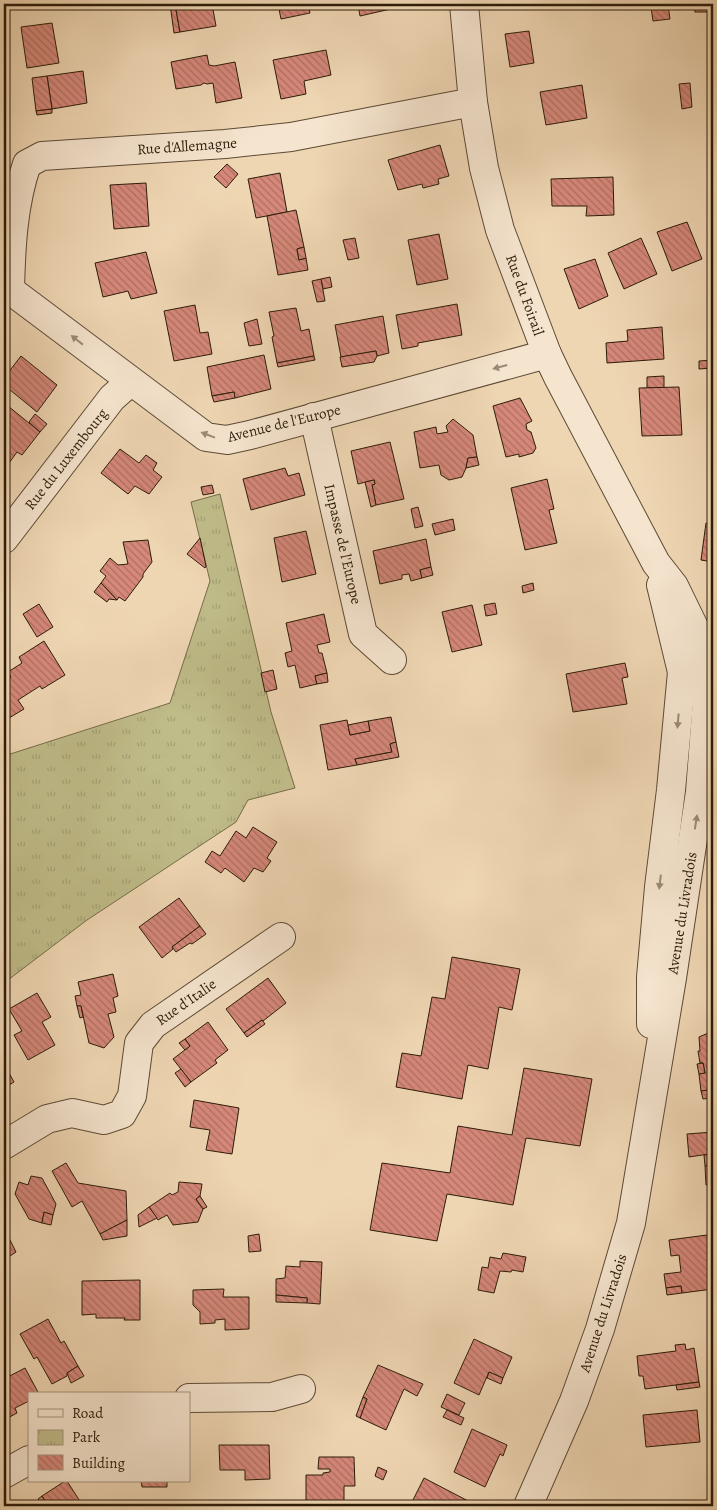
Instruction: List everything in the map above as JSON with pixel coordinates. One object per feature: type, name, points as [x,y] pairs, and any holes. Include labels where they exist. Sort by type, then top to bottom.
[{"type":"street","name":"Rue du Foirail","points":[[464,4],[473,102],[484,168],[500,230],[547,354],[656,563],[710,700]]},
{"type":"street","name":"Rue d'Allemagne","points":[[7,290],[13,228],[20,183],[27,164],[42,156],[225,144],[291,137],[473,102]]},
{"type":"street","name":"Avenue de l'Europe","points":[[7,290],[60,326],[130,382],[206,437],[227,440],[547,354]]},
{"type":"street","name":"Rue du Luxembourg","points":[[4,539],[112,398],[130,382]]},
{"type":"street","name":"Impasse de l'Europe","points":[[314,417],[362,634],[392,660]]},
{"type":"street","name":"Avenue du Livradois","points":[[650,1112],[651,977],[659,887],[671,790],[698,666]]},
{"type":"street","name":"Avenue du Livradois","points":[[528,1506],[574,1401],[600,1329],[631,1222],[700,792],[710,700]]},
{"type":"street","name":"Rue d'Italie","points":[[4,1145],[47,1119],[72,1113],[104,1120],[122,1114],[132,1096],[139,1043],[153,1025],[281,937]]},
{"type":"street","points":[[190,1398],[272,1397],[301,1389]]},
{"type":"street","points":[[4,1474],[28,1461]]},
{"type":"green space","points":[[220,494],[271,712],[295,788],[248,800],[236,822],[87,920],[4,983],[4,756],[170,703],[210,581],[191,502]]},
{"type":"building","points":[[170,4],[175,4],[180,32],[174,33]]},
{"type":"building","points":[[175,4],[212,4],[216,26],[180,32]]},
{"type":"building","points":[[278,4],[308,4],[310,13],[281,19]]},
{"type":"building","points":[[358,4],[394,4],[395,8],[360,16]]},
{"type":"building","points":[[695,4],[707,4],[707,12],[695,12]]},
{"type":"building","points":[[668,5],[670,19],[653,21],[651,7]]},
{"type":"building","points":[[52,23],[59,63],[27,68],[21,27]]},
{"type":"building","points":[[529,31],[534,63],[510,67],[505,34]]},
{"type":"building","points":[[326,50],[331,75],[304,81],[306,94],[281,99],[273,60]]},
{"type":"building","points":[[207,55],[209,65],[214,66],[235,62],[242,98],[216,103],[213,83],[176,89],[171,62]]},
{"type":"building","points":[[83,71],[87,103],[52,109],[47,76]]},
{"type":"building","points":[[47,76],[52,109],[36,111],[32,78]]},
{"type":"building","points":[[690,83],[692,107],[682,109],[679,84]]},
{"type":"building","points":[[582,85],[587,118],[546,125],[540,92]]},
{"type":"building","points":[[52,109],[52,113],[37,115],[36,111]]},
{"type":"building","points":[[440,145],[449,176],[438,179],[439,184],[423,188],[422,184],[398,190],[388,160]]},
{"type":"building","points":[[227,164],[238,174],[226,188],[214,177]]},
{"type":"building","points":[[280,173],[287,212],[256,218],[248,179]]},
{"type":"building","points":[[613,177],[614,215],[586,216],[587,206],[552,206],[551,179]]},
{"type":"building","points":[[146,183],[149,226],[114,229],[110,185]]},
{"type":"building","points":[[296,210],[304,247],[297,249],[299,260],[306,258],[308,270],[278,275],[267,216]]},
{"type":"building","points":[[687,222],[702,259],[672,271],[657,232]]},
{"type":"building","points":[[439,234],[448,279],[417,285],[408,240]]},
{"type":"building","points":[[355,238],[359,258],[348,260],[343,240]]},
{"type":"building","points":[[641,238],[657,274],[624,289],[608,253]]},
{"type":"building","points":[[304,247],[306,258],[299,260],[297,249]]},
{"type":"building","points":[[146,252],[157,293],[131,299],[128,291],[103,297],[95,263]]},
{"type":"building","points":[[595,259],[608,296],[579,309],[564,269]]},
{"type":"building","points":[[330,277],[332,287],[323,289],[321,279]]},
{"type":"building","points":[[321,279],[325,301],[317,302],[312,281]]},
{"type":"building","points":[[457,304],[462,335],[418,343],[418,346],[402,349],[396,315]]},
{"type":"building","points":[[195,305],[200,333],[208,332],[212,354],[174,361],[164,311]]},
{"type":"building","points":[[296,308],[301,331],[309,329],[314,356],[277,363],[269,312]]},
{"type":"building","points":[[383,316],[389,353],[377,356],[376,351],[341,357],[335,325]]},
{"type":"building","points":[[257,319],[262,344],[249,346],[244,323]]},
{"type":"building","points":[[662,327],[664,359],[607,363],[606,343],[628,341],[627,330]]},
{"type":"building","points":[[376,351],[377,356],[374,362],[342,367],[340,357]]},
{"type":"building","points":[[264,355],[271,389],[235,398],[234,392],[212,396],[207,367]]},
{"type":"building","points":[[21,356],[57,385],[37,412],[4,385],[4,378]]},
{"type":"building","points":[[314,356],[315,360],[278,367],[277,363]]},
{"type":"building","points":[[713,360],[713,368],[699,369],[699,361]]},
{"type":"building","points":[[664,376],[664,388],[647,388],[647,377]]},
{"type":"building","points":[[679,387],[682,435],[642,436],[639,388]]},
{"type":"building","points":[[234,392],[235,398],[214,402],[212,396]]},
{"type":"building","points":[[520,398],[532,421],[526,424],[527,430],[531,432],[536,448],[533,453],[519,457],[519,454],[506,457],[493,406]]},
{"type":"building","points":[[8,406],[40,432],[22,455],[17,452],[4,470],[4,412]]},
{"type":"building","points":[[35,414],[47,424],[40,432],[29,422]]},
{"type":"building","points":[[453,419],[473,435],[477,457],[468,458],[462,477],[449,480],[441,475],[439,465],[420,468],[414,432],[436,427],[437,434],[448,432],[446,426]]},
{"type":"building","points":[[390,442],[404,499],[376,505],[372,485],[375,484],[374,480],[358,484],[351,451]]},
{"type":"building","points":[[120,449],[139,463],[146,455],[157,463],[153,470],[162,477],[149,494],[135,486],[128,494],[101,473]]},
{"type":"building","points":[[477,457],[479,465],[466,468],[468,458]]},
{"type":"building","points":[[285,468],[288,476],[299,473],[305,495],[251,510],[243,479]]},
{"type":"building","points":[[547,479],[554,509],[549,510],[557,543],[525,550],[511,488]]},
{"type":"building","points":[[374,480],[375,484],[372,485],[376,505],[371,507],[365,482]]},
{"type":"building","points":[[212,485],[214,493],[203,495],[201,487]]},
{"type":"building","points":[[418,507],[423,526],[415,528],[411,509]]},
{"type":"building","points":[[453,519],[455,530],[435,535],[432,524]]},
{"type":"building","points":[[706,523],[713,524],[713,562],[701,560]]},
{"type":"building","points":[[306,531],[316,574],[282,582],[274,538]]},
{"type":"building","points":[[200,538],[206,566],[205,568],[187,554]]},
{"type":"building","points":[[426,539],[431,567],[420,570],[422,578],[411,581],[409,574],[402,575],[402,579],[380,584],[373,551]]},
{"type":"building","points":[[148,540],[152,562],[125,601],[119,597],[117,600],[101,583],[106,576],[100,571],[110,558],[118,565],[128,564],[123,542]]},
{"type":"building","points":[[431,567],[433,575],[422,578],[420,570]]},
{"type":"building","points":[[101,583],[117,600],[109,599],[107,602],[94,592]]},
{"type":"building","points":[[533,583],[534,590],[523,593],[522,586]]},
{"type":"building","points":[[495,603],[497,614],[486,616],[484,605]]},
{"type":"building","points":[[39,604],[53,627],[37,637],[23,614]]},
{"type":"building","points":[[472,605],[482,645],[452,652],[442,612]]},
{"type":"building","points":[[324,614],[330,642],[317,645],[319,653],[322,653],[327,673],[315,676],[317,684],[300,688],[295,665],[288,667],[285,653],[292,651],[286,623]]},
{"type":"building","points":[[44,641],[65,675],[42,689],[40,686],[18,700],[24,709],[4,721],[4,682],[11,677],[8,672],[22,663],[19,657]]},
{"type":"building","points":[[625,663],[628,677],[622,678],[627,704],[573,712],[566,674]]},
{"type":"building","points":[[273,670],[277,689],[265,692],[261,673]]},
{"type":"building","points":[[327,673],[328,682],[317,684],[315,676]]},
{"type":"building","points":[[391,717],[396,742],[390,744],[392,752],[355,759],[357,765],[328,770],[320,725],[347,720],[350,735],[370,731],[368,721]]},
{"type":"building","points":[[368,721],[370,731],[350,735],[348,725]]},
{"type":"building","points":[[396,742],[399,757],[357,765],[355,759],[392,752],[390,744]]},
{"type":"building","points":[[253,827],[277,842],[267,858],[271,861],[263,872],[254,868],[244,882],[225,868],[221,873],[205,862],[212,851],[220,856],[236,831],[246,838]]},
{"type":"building","points":[[179,898],[200,926],[172,947],[173,949],[162,958],[139,927]]},
{"type":"building","points":[[200,926],[206,934],[176,952],[172,947]]},
{"type":"building","points":[[452,957],[520,969],[512,1010],[499,1007],[488,1069],[468,1065],[462,1099],[396,1087],[402,1053],[421,1056],[432,997],[445,999]]},
{"type":"building","points":[[113,974],[118,996],[113,998],[116,1012],[108,1014],[114,1037],[104,1048],[89,1043],[81,1006],[77,1006],[75,996],[81,995],[78,982]]},
{"type":"building","points":[[268,978],[286,1003],[244,1033],[226,1009]]},
{"type":"building","points":[[37,993],[51,1017],[42,1022],[55,1045],[28,1060],[14,1035],[22,1031],[9,1009]]},
{"type":"building","points":[[77,1006],[81,1006],[83,1017],[80,1018]]},
{"type":"building","points":[[262,1020],[265,1024],[247,1037],[244,1033]]},
{"type":"building","points":[[208,1022],[228,1050],[215,1060],[217,1063],[191,1082],[173,1059],[190,1046],[185,1039]]},
{"type":"building","points":[[713,1031],[713,1098],[711,1098],[709,1090],[701,1091],[699,1074],[705,1073],[703,1063],[700,1063],[698,1051],[700,1051],[699,1037]]},
{"type":"building","points":[[185,1039],[190,1046],[185,1050],[179,1043]]},
{"type":"building","points":[[703,1063],[705,1073],[699,1074],[697,1064]]},
{"type":"building","points":[[4,1064],[14,1082],[4,1088]]},
{"type":"building","points":[[524,1068],[592,1079],[580,1146],[526,1138],[513,1205],[447,1194],[437,1241],[370,1230],[382,1163],[450,1173],[458,1126],[512,1135]]},
{"type":"building","points":[[181,1069],[191,1082],[185,1087],[175,1073]]},
{"type":"building","points":[[709,1090],[711,1098],[703,1099],[701,1091]]},
{"type":"building","points":[[194,1100],[239,1108],[232,1154],[206,1150],[210,1130],[190,1127]]},
{"type":"building","points":[[713,1132],[713,1184],[706,1185],[705,1166],[710,1165],[709,1154],[689,1157],[687,1134]]},
{"type":"building","points":[[709,1154],[710,1165],[705,1166],[704,1155]]},
{"type":"building","points":[[66,1163],[78,1183],[126,1191],[127,1220],[100,1234],[82,1201],[72,1207],[52,1171]]},
{"type":"building","points":[[31,1176],[42,1178],[56,1204],[53,1215],[44,1212],[42,1223],[29,1219],[15,1194],[19,1182],[28,1185]]},
{"type":"building","points":[[179,1182],[202,1184],[200,1196],[196,1199],[203,1209],[198,1222],[173,1225],[167,1215],[158,1220],[149,1207],[170,1193],[172,1195],[178,1192]]},
{"type":"building","points":[[200,1196],[207,1207],[203,1209],[196,1199]]},
{"type":"building","points":[[149,1207],[157,1218],[139,1227],[138,1215]]},
{"type":"building","points":[[44,1212],[53,1215],[51,1225],[42,1223]]},
{"type":"building","points":[[127,1220],[127,1236],[103,1240],[100,1234]]},
{"type":"building","points":[[4,1229],[9,1238],[4,1256]]},
{"type":"building","points":[[259,1234],[261,1251],[249,1252],[248,1236]]},
{"type":"building","points":[[707,1235],[713,1289],[682,1293],[681,1286],[666,1288],[664,1274],[681,1272],[679,1255],[671,1256],[669,1240]]},
{"type":"building","points":[[9,1238],[16,1252],[4,1260],[4,1256]]},
{"type":"building","points":[[503,1253],[526,1257],[523,1272],[512,1270],[511,1272],[500,1271],[494,1293],[478,1290],[482,1267],[488,1268],[490,1257],[501,1259]]},
{"type":"building","points":[[300,1261],[322,1262],[320,1304],[307,1303],[307,1298],[276,1295],[276,1279],[285,1278],[286,1266],[300,1267]]},
{"type":"building","points":[[140,1280],[140,1320],[96,1318],[96,1314],[82,1315],[82,1281]]},
{"type":"building","points":[[681,1286],[682,1293],[667,1295],[666,1288]]},
{"type":"building","points":[[224,1289],[223,1297],[249,1297],[249,1329],[225,1330],[225,1319],[215,1320],[215,1323],[200,1324],[200,1312],[193,1305],[193,1290]]},
{"type":"building","points":[[276,1295],[307,1298],[307,1303],[276,1302]]},
{"type":"building","points":[[48,1319],[61,1343],[64,1341],[78,1366],[67,1373],[67,1376],[52,1384],[37,1357],[34,1359],[20,1334]]},
{"type":"building","points":[[474,1339],[512,1357],[503,1378],[489,1372],[479,1395],[454,1383]]},
{"type":"building","points":[[685,1344],[686,1350],[694,1348],[699,1382],[645,1389],[643,1376],[639,1376],[637,1356],[676,1351],[675,1345]]},
{"type":"building","points":[[378,1365],[423,1384],[417,1396],[404,1389],[386,1430],[360,1418],[367,1399],[363,1397]]},
{"type":"building","points":[[78,1366],[84,1376],[71,1383],[67,1373]]},
{"type":"building","points":[[25,1368],[38,1392],[28,1392],[28,1402],[15,1408],[17,1413],[4,1420],[4,1379]]},
{"type":"building","points":[[489,1372],[503,1378],[501,1384],[487,1378]]},
{"type":"building","points":[[699,1382],[700,1387],[677,1390],[676,1385]]},
{"type":"building","points":[[447,1394],[465,1403],[459,1415],[441,1407]]},
{"type":"building","points":[[363,1397],[367,1399],[360,1418],[356,1416]]},
{"type":"building","points":[[447,1410],[464,1418],[461,1425],[443,1417]]},
{"type":"building","points":[[697,1410],[700,1442],[646,1447],[643,1415]]},
{"type":"building","points":[[472,1429],[507,1445],[503,1456],[500,1454],[485,1487],[454,1472]]},
{"type":"building","points":[[219,1445],[269,1445],[270,1479],[245,1480],[245,1470],[220,1470]]},
{"type":"building","points":[[319,1457],[354,1457],[355,1486],[344,1486],[344,1501],[341,1501],[340,1506],[306,1506],[306,1475],[323,1475],[323,1473],[330,1472],[330,1469],[318,1469]]},
{"type":"building","points":[[378,1467],[387,1471],[383,1480],[375,1476]]},
{"type":"building","points":[[424,1478],[472,1503],[470,1506],[410,1506]]},
{"type":"building","points":[[63,1482],[68,1482],[83,1506],[48,1506],[42,1496]]},
{"type":"building","points":[[141,1482],[167,1482],[167,1487],[142,1487]]},
{"type":"building","points":[[42,1496],[48,1506],[43,1506],[38,1499]]}]
